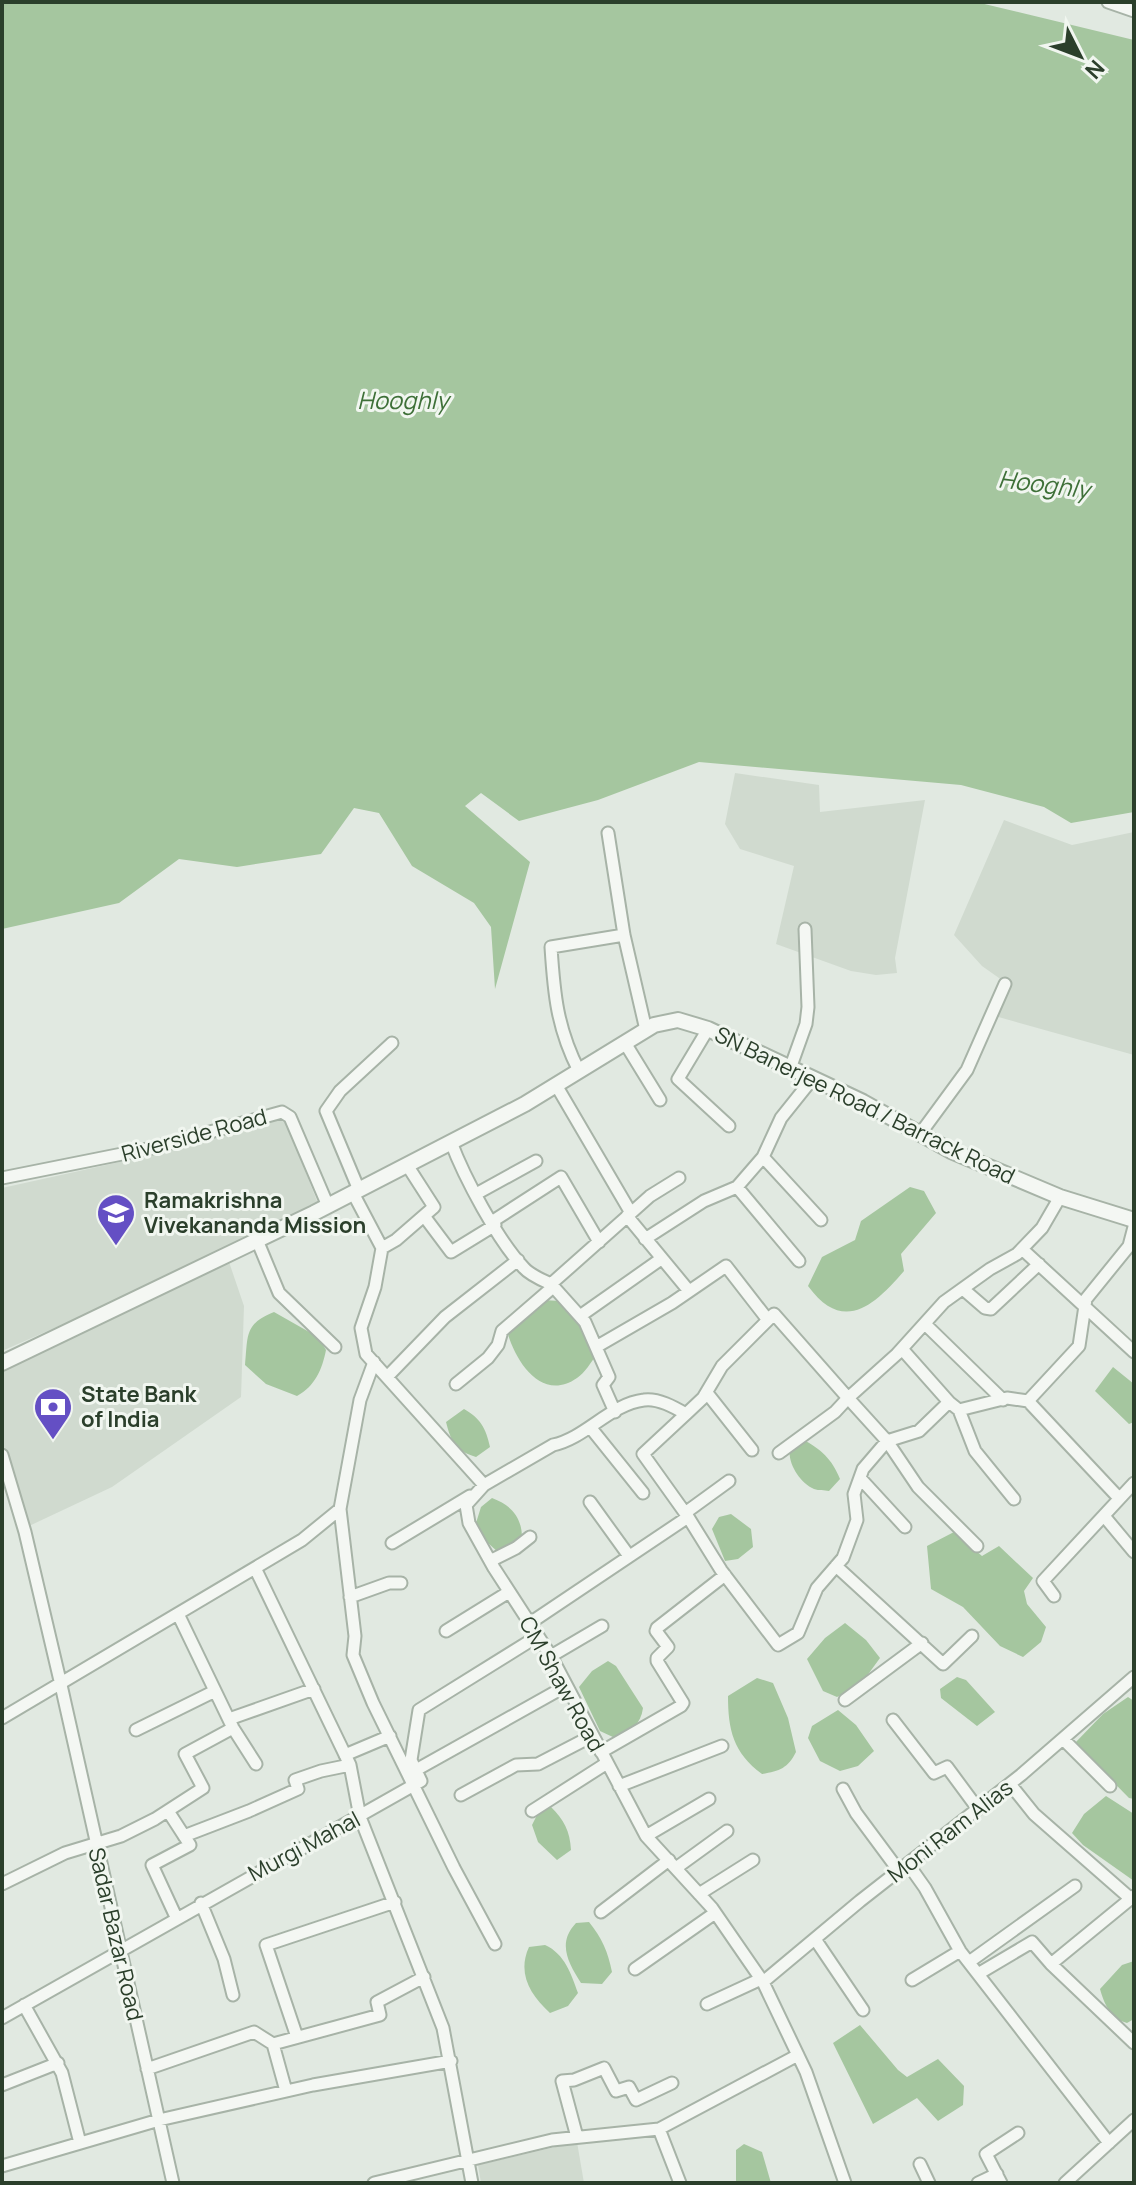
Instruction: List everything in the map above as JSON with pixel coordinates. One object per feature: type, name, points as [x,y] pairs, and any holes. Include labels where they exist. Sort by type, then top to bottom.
[{"type":"street","points":[[1108,2],[1131,7]]},
{"type":"street","points":[[608,833],[624,935],[646,1030]]},
{"type":"street","points":[[791,1066],[806,1024],[808,1007],[805,929]]},
{"type":"street","points":[[579,1071],[566,1044],[555,1003],[551,947],[624,935]]},
{"type":"street","points":[[920,1134],[967,1070],[1005,984]]},
{"type":"street","name":"SN Banerjee Road / Barrack Road","points":[[2,1363],[328,1206],[556,1085],[654,1025],[678,1020],[708,1029],[791,1066],[951,1151],[1060,1197],[1134,1220]]},
{"type":"street","points":[[708,1029],[678,1079],[729,1126]]},
{"type":"street","points":[[392,1043],[340,1091],[326,1111],[356,1191],[382,1248],[375,1287],[361,1328],[366,1354],[481,1488]]},
{"type":"street","points":[[625,1043],[660,1100]]},
{"type":"street","points":[[645,1239],[704,1201],[737,1187],[763,1157],[781,1118],[813,1078]]},
{"type":"street","points":[[556,1085],[629,1215],[689,1291]]},
{"type":"street","name":"Riverside Road","points":[[2,1178],[152,1148],[282,1112],[290,1117],[328,1206]]},
{"type":"street","points":[[451,1142],[462,1170],[525,1270],[552,1286],[580,1316],[609,1377],[603,1385],[615,1412]]},
{"type":"street","points":[[763,1157],[821,1220]]},
{"type":"street","points":[[476,1194],[536,1161]]},
{"type":"street","points":[[382,1248],[434,1207],[407,1165]]},
{"type":"street","points":[[424,1216],[451,1252],[561,1177],[599,1242]]},
{"type":"street","points":[[456,1384],[488,1358],[498,1345],[502,1331],[650,1196],[679,1178]]},
{"type":"street","points":[[737,1187],[799,1261]]},
{"type":"street","points":[[779,1453],[835,1412],[902,1349],[944,1302],[1022,1249],[1042,1228],[1060,1197]]},
{"type":"street","points":[[1028,1401],[1079,1346],[1086,1299],[1129,1246],[1134,1227]]},
{"type":"street","points":[[257,1240],[279,1293],[335,1347]]},
{"type":"street","points":[[1022,1249],[1134,1352]]},
{"type":"street","points":[[580,1316],[661,1259]]},
{"type":"street","points":[[387,1377],[445,1317],[518,1260]]},
{"type":"street","points":[[963,1289],[985,1308],[991,1309],[1039,1264]]},
{"type":"street","points":[[596,1347],[726,1266],[768,1320]]},
{"type":"street","points":[[949,1402],[919,1431],[887,1441],[863,1469],[854,1494],[857,1520],[843,1558],[817,1588],[798,1633],[778,1645],[725,1575],[643,1454],[707,1393],[722,1366],[774,1314],[887,1441],[918,1487],[977,1546]]},
{"type":"street","points":[[925,1324],[1003,1400]]},
{"type":"street","points":[[902,1349],[959,1410],[975,1451],[1014,1499]]},
{"type":"street","points":[[374,1362],[360,1400],[340,1509],[355,1636],[353,1655],[454,1868],[495,1944]]},
{"type":"street","points":[[707,1393],[752,1450]]},
{"type":"street","points":[[959,1410],[1007,1398],[1028,1401],[1118,1497]]},
{"type":"street","points":[[392,1543],[615,1412],[646,1399],[667,1404],[686,1414]]},
{"type":"street","points":[[590,1427],[643,1493]]},
{"type":"street","name":"Sadar Bazar Road","points":[[2,1455],[25,1532],[61,1685],[173,2183]]},
{"type":"street","points":[[860,1478],[905,1527]]},
{"type":"street","points":[[530,1623],[629,1556],[729,1481]]},
{"type":"street","points":[[1054,1596],[1043,1581],[1134,1483]]},
{"type":"street","name":"CM Shaw Road","points":[[481,1488],[466,1505],[469,1523],[551,1656],[646,1836],[715,1913],[762,1981],[798,2055],[845,2183]]},
{"type":"street","points":[[590,1502],[629,1556]]},
{"type":"street","points":[[2,1718],[302,1540],[340,1509]]},
{"type":"street","points":[[1104,1516],[1134,1552]]},
{"type":"street","points":[[490,1561],[530,1537]]},
{"type":"street","points":[[836,1566],[945,1665],[972,1636]]},
{"type":"street","points":[[255,1568],[348,1760],[360,1817],[443,2028],[472,2183]]},
{"type":"street","points":[[532,1811],[681,1706],[683,1703],[657,1661],[668,1647],[657,1628],[725,1575]]},
{"type":"street","points":[[350,1597],[389,1583],[401,1583]]},
{"type":"street","points":[[446,1631],[509,1592]]},
{"type":"street","points":[[178,1614],[231,1724],[256,1764]]},
{"type":"street","points":[[551,1656],[602,1626]]},
{"type":"street","points":[[415,1784],[421,1781],[411,1760],[419,1710],[538,1636]]},
{"type":"street","points":[[845,1700],[922,1643]]},
{"type":"street","name":"Moni Ram Alias","points":[[707,2004],[762,1981],[1010,1784],[1134,1677]]},
{"type":"street","points":[[416,1770],[566,1686]]},
{"type":"street","points":[[2,1884],[65,1853],[121,1836],[168,1811],[203,1788],[185,1754],[231,1724],[314,1689]]},
{"type":"street","points":[[136,1730],[215,1691]]},
{"type":"street","points":[[893,1720],[934,1773],[947,1767],[978,1809]]},
{"type":"street","points":[[184,1836],[298,1789],[295,1780],[348,1760],[390,1736]]},
{"type":"street","points":[[461,1795],[516,1765],[538,1764],[592,1736]]},
{"type":"street","points":[[1063,1739],[1110,1786]]},
{"type":"street","points":[[619,1786],[722,1746]]},
{"type":"street","name":"Murgi Mahal","points":[[2,2018],[415,1784]]},
{"type":"street","points":[[1010,1784],[1034,1814],[1133,1898],[1051,1964]]},
{"type":"street","points":[[843,1789],[856,1813],[903,1868],[925,1888],[960,1951],[1109,2143]]},
{"type":"street","points":[[646,1836],[709,1799]]},
{"type":"street","points":[[168,1811],[190,1845],[152,1865],[176,1917]]},
{"type":"street","points":[[601,1912],[727,1831]]},
{"type":"street","points":[[699,1894],[753,1860]]},
{"type":"street","points":[[969,1962],[1075,1886]]},
{"type":"street","points":[[297,2037],[266,1945],[395,1902]]},
{"type":"street","points":[[201,1903],[233,1995]]},
{"type":"street","points":[[635,1969],[715,1913]]},
{"type":"street","points":[[815,1939],[863,2010]]},
{"type":"street","points":[[978,1974],[1032,1942],[1134,2043]]},
{"type":"street","points":[[912,1980],[960,1951]]},
{"type":"street","points":[[273,2044],[380,2015],[377,2002],[424,1977]]},
{"type":"street","points":[[24,2005],[58,2063],[80,2143]]},
{"type":"street","points":[[147,2069],[254,2032],[273,2044],[286,2091]]},
{"type":"street","points":[[377,2183],[577,2137],[659,2129],[798,2055]]},
{"type":"street","points":[[2,2166],[159,2120],[286,2091],[451,2061]]},
{"type":"street","points":[[2,2085],[58,2063]]},
{"type":"street","points":[[577,2137],[562,2081],[574,2080],[604,2068],[616,2091],[629,2087],[636,2100],[672,2083]]},
{"type":"street","points":[[1065,2183],[1134,2120]]},
{"type":"street","points":[[659,2129],[680,2183]]},
{"type":"street","points":[[978,2183],[999,2178],[986,2154],[1018,2133]]},
{"type":"street","points":[[920,2164],[929,2183]]},
{"type":"shaded area","points":[[735,773],[819,785],[820,812],[925,800],[895,958],[897,973],[876,975],[851,971],[776,944],[794,866],[740,849],[725,824]]},
{"type":"shaded area","points":[[1004,820],[1072,845],[1134,832],[1134,1055],[995,1016],[1010,981],[999,978],[982,966],[954,935]]},
{"type":"shaded area","name":"Ramakrishna Vivekananda Mission","points":[[277,1119],[288,1128],[319,1206],[2,1351],[2,1188],[147,1156]]},
{"type":"shaded area","points":[[229,1262],[244,1306],[241,1397],[112,1487],[29,1526],[2,1441],[2,1371]]},
{"type":"shaded area","points":[[577,2142],[584,2183],[481,2183],[478,2165]]},
{"type":"water","name":"Hooghly","points":[[2,2],[976,2],[1134,40],[1134,812],[1071,823],[1044,807],[961,785],[699,762],[598,800],[519,821],[481,793],[465,806],[530,862],[495,989],[491,927],[474,903],[412,866],[379,813],[354,808],[321,854],[237,867],[179,859],[119,903],[2,929]]},
{"type":"water","points":[[910,1187],[924,1191],[936,1213],[901,1254],[904,1271],[881,1295],[858,1310],[846,1312],[821,1301],[808,1286],[822,1257],[855,1240],[861,1221]]},
{"type":"water","points":[[542,1300],[561,1301],[583,1327],[597,1354],[580,1376],[564,1384],[541,1382],[532,1375],[516,1354],[507,1331]]},
{"type":"water","points":[[274,1312],[318,1337],[326,1350],[317,1377],[297,1396],[266,1384],[245,1365],[252,1326]]},
{"type":"water","points":[[1113,1367],[1134,1384],[1134,1422],[1129,1424],[1095,1391]]},
{"type":"water","points":[[464,1409],[478,1420],[490,1447],[476,1457],[455,1445],[446,1422]]},
{"type":"water","points":[[802,1439],[825,1455],[837,1472],[840,1479],[829,1491],[809,1486],[796,1472],[790,1448]]},
{"type":"water","points":[[492,1498],[514,1513],[522,1538],[499,1553],[488,1543],[476,1523],[481,1507]]},
{"type":"water","points":[[731,1514],[751,1529],[753,1547],[738,1559],[725,1561],[712,1529],[719,1517]]},
{"type":"water","points":[[954,1532],[982,1556],[999,1546],[1033,1578],[1024,1591],[1027,1604],[1046,1627],[1041,1642],[1023,1657],[1000,1646],[963,1607],[931,1589],[927,1546]]},
{"type":"water","points":[[845,1623],[866,1640],[880,1658],[861,1684],[837,1697],[823,1691],[807,1659],[825,1638]]},
{"type":"water","points":[[608,1661],[616,1666],[643,1708],[634,1727],[615,1738],[600,1731],[579,1687],[592,1671]]},
{"type":"water","points":[[957,1677],[966,1680],[995,1712],[977,1726],[941,1698],[940,1689]]},
{"type":"water","points":[[757,1678],[773,1683],[788,1718],[796,1752],[783,1768],[762,1774],[738,1749],[728,1708],[728,1696]]},
{"type":"water","points":[[1128,1697],[1134,1701],[1134,1799],[1129,1798],[1075,1743],[1103,1714]]},
{"type":"water","points":[[838,1710],[856,1725],[874,1751],[858,1766],[840,1771],[820,1761],[808,1738],[812,1726]]},
{"type":"water","points":[[1106,1796],[1134,1814],[1134,1881],[1083,1845],[1072,1833],[1084,1814]]},
{"type":"water","points":[[551,1807],[566,1826],[571,1850],[557,1860],[538,1842],[532,1825],[538,1813]]},
{"type":"water","points":[[589,1922],[604,1946],[612,1972],[602,1984],[581,1983],[566,1953],[570,1930],[576,1923]]},
{"type":"water","points":[[545,1945],[562,1959],[578,1993],[568,2006],[550,2013],[531,1991],[524,1966],[529,1947]]},
{"type":"water","points":[[1134,1961],[1134,2019],[1127,2023],[1109,2010],[1100,1989],[1122,1965]]},
{"type":"water","points":[[860,2025],[907,2077],[938,2059],[964,2086],[963,2105],[938,2121],[917,2098],[873,2124],[833,2043]]},
{"type":"water","points":[[744,2144],[762,2152],[771,2183],[736,2183],[736,2150]]},
{"type":"place","name":"Ramakrishna Vivekananda Mission","points":[[116,1247]]},
{"type":"place","name":"State Bank of India","points":[[53,1441]]}]
